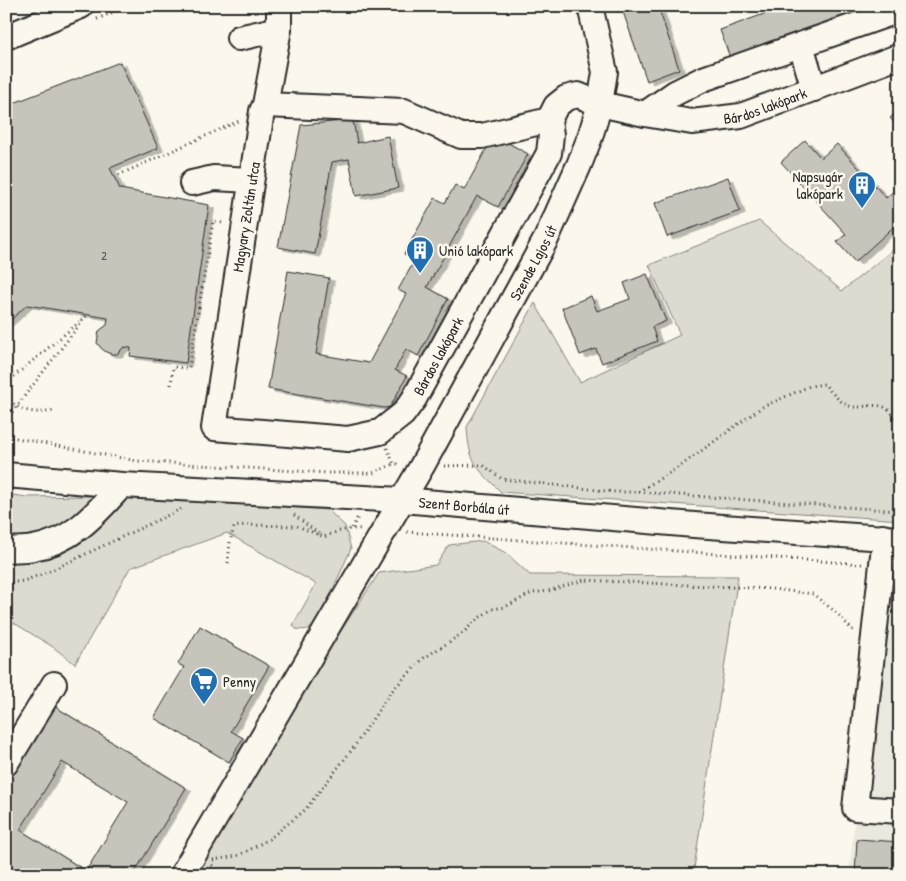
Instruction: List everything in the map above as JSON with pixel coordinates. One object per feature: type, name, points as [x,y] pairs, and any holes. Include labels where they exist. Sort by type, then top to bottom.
[{"type":"street","points":[[6,37],[81,6]]},
{"type":"street","name":"Szende Lajos út","points":[[182,875],[422,466],[546,239],[582,156],[600,104],[605,72],[590,6]]},
{"type":"street","points":[[644,114],[675,93],[702,79],[900,10]]},
{"type":"street","points":[[240,38],[279,18]]},
{"type":"street","name":"Magyary Zoltán utca","points":[[214,428],[251,180],[279,18]]},
{"type":"street","points":[[801,45],[814,89]]},
{"type":"street","name":"Bárdos lakópark","points":[[214,428],[348,439],[380,432],[403,414],[414,400],[549,153],[551,134],[549,120],[556,106],[566,98],[578,95],[600,104],[692,122],[741,116],[900,56]]},
{"type":"street","points":[[265,105],[404,111],[461,136],[482,136],[549,120]]},
{"type":"street","points":[[192,183],[214,178],[251,180]]},
{"type":"street","name":"Szent Borbála út","points":[[13,474],[122,485],[402,500],[694,525],[891,538]]},
{"type":"street","points":[[6,550],[34,548],[62,539],[79,530],[122,485]]},
{"type":"street","points":[[891,538],[884,546],[855,808],[900,811]]},
{"type":"street","points":[[6,763],[54,684]]},
{"type":"path","points":[[114,177],[244,118]]},
{"type":"path","points":[[6,383],[87,315],[6,420]]},
{"type":"path","points":[[171,385],[173,367]]},
{"type":"path","points":[[638,492],[679,468],[762,407],[810,386],[824,384],[848,405],[860,407],[876,404],[887,409],[900,422]]},
{"type":"path","points":[[6,397],[16,408],[40,413],[54,411]]},
{"type":"path","points":[[380,432],[394,464]]},
{"type":"path","points":[[6,436],[137,461],[329,473],[373,473],[394,464],[482,466],[502,479],[615,492],[638,492],[900,511]]},
{"type":"path","points":[[6,583],[24,581],[52,570],[185,507]]},
{"type":"path","points":[[293,515],[324,537]]},
{"type":"path","points":[[228,563],[234,527],[245,525],[297,526],[324,537],[339,530],[352,528],[882,565]]},
{"type":"path","points":[[208,861],[237,856],[251,849],[306,810],[354,747],[390,693],[424,658],[463,633],[476,620],[492,609],[505,607],[532,593],[548,591],[584,580],[780,590],[813,594],[838,614],[852,630],[875,631]]},
{"type":"shaded area","points":[[759,221],[842,291],[900,244],[900,520],[501,492],[485,476],[472,457],[467,427],[535,303],[580,382],[680,335],[649,265]]},
{"type":"shaded area","points":[[6,494],[27,497],[91,496],[93,499],[89,508],[54,533],[6,542]]},
{"type":"shaded area","points":[[126,497],[151,497],[328,510],[345,526],[351,549],[318,622],[306,630],[296,629],[293,625],[316,584],[227,533],[130,568],[75,664],[53,647],[6,618],[6,559]]},
{"type":"shaded area","points":[[483,541],[506,553],[530,575],[738,576],[693,875],[182,875],[193,855],[379,573],[436,565],[449,545]]},
{"type":"shaded area","points":[[876,619],[900,621],[900,875],[849,875]]},
{"type":"building","points":[[621,6],[658,6],[679,69],[647,81]]},
{"type":"building","points":[[786,6],[887,6],[732,63],[720,30]]},
{"type":"building","points":[[120,62],[158,148],[110,168],[120,189],[209,205],[186,363],[130,356],[131,348],[124,347],[117,354],[106,352],[97,343],[99,331],[107,325],[108,318],[27,305],[6,324],[6,106]]},
{"type":"building","points":[[900,109],[900,129],[890,118]]},
{"type":"building","points":[[353,120],[357,143],[388,136],[398,188],[356,196],[349,159],[332,162],[315,254],[278,247],[301,125]]},
{"type":"building","name":"Unió lakópark","points":[[494,135],[528,154],[498,207],[477,196],[427,287],[448,299],[418,356],[406,349],[395,370],[407,376],[390,407],[384,408],[268,389],[288,271],[329,278],[316,354],[369,363],[406,294],[398,290],[415,260],[404,254],[435,198],[445,203],[455,185],[464,190]]},
{"type":"building","name":"Napsugár lakópark","points":[[805,140],[821,158],[837,144],[886,198],[900,185],[900,221],[855,262],[837,242],[846,234],[781,162]]},
{"type":"building","points":[[728,177],[740,211],[667,237],[655,203]]},
{"type":"building","points":[[647,274],[666,321],[652,327],[657,341],[602,363],[596,349],[580,355],[562,308],[591,296],[597,311],[630,299],[624,283]]},
{"type":"building","name":"Penny","points":[[200,626],[269,666],[231,731],[243,738],[229,762],[154,718],[184,667],[178,664]]},
{"type":"building","points":[[49,703],[186,788],[133,875],[12,875],[6,871],[6,772]],"holes":[[[62,762],[128,802],[86,871],[20,830]]]},
{"type":"building","points":[[857,839],[900,842],[900,875],[855,875]]},
{"type":"place","name":"Napsugár lakópark","points":[[862,209]]},
{"type":"place","name":"Unió lakópark","points":[[420,274]]},
{"type":"place","name":"Penny","points":[[204,705]]}]
